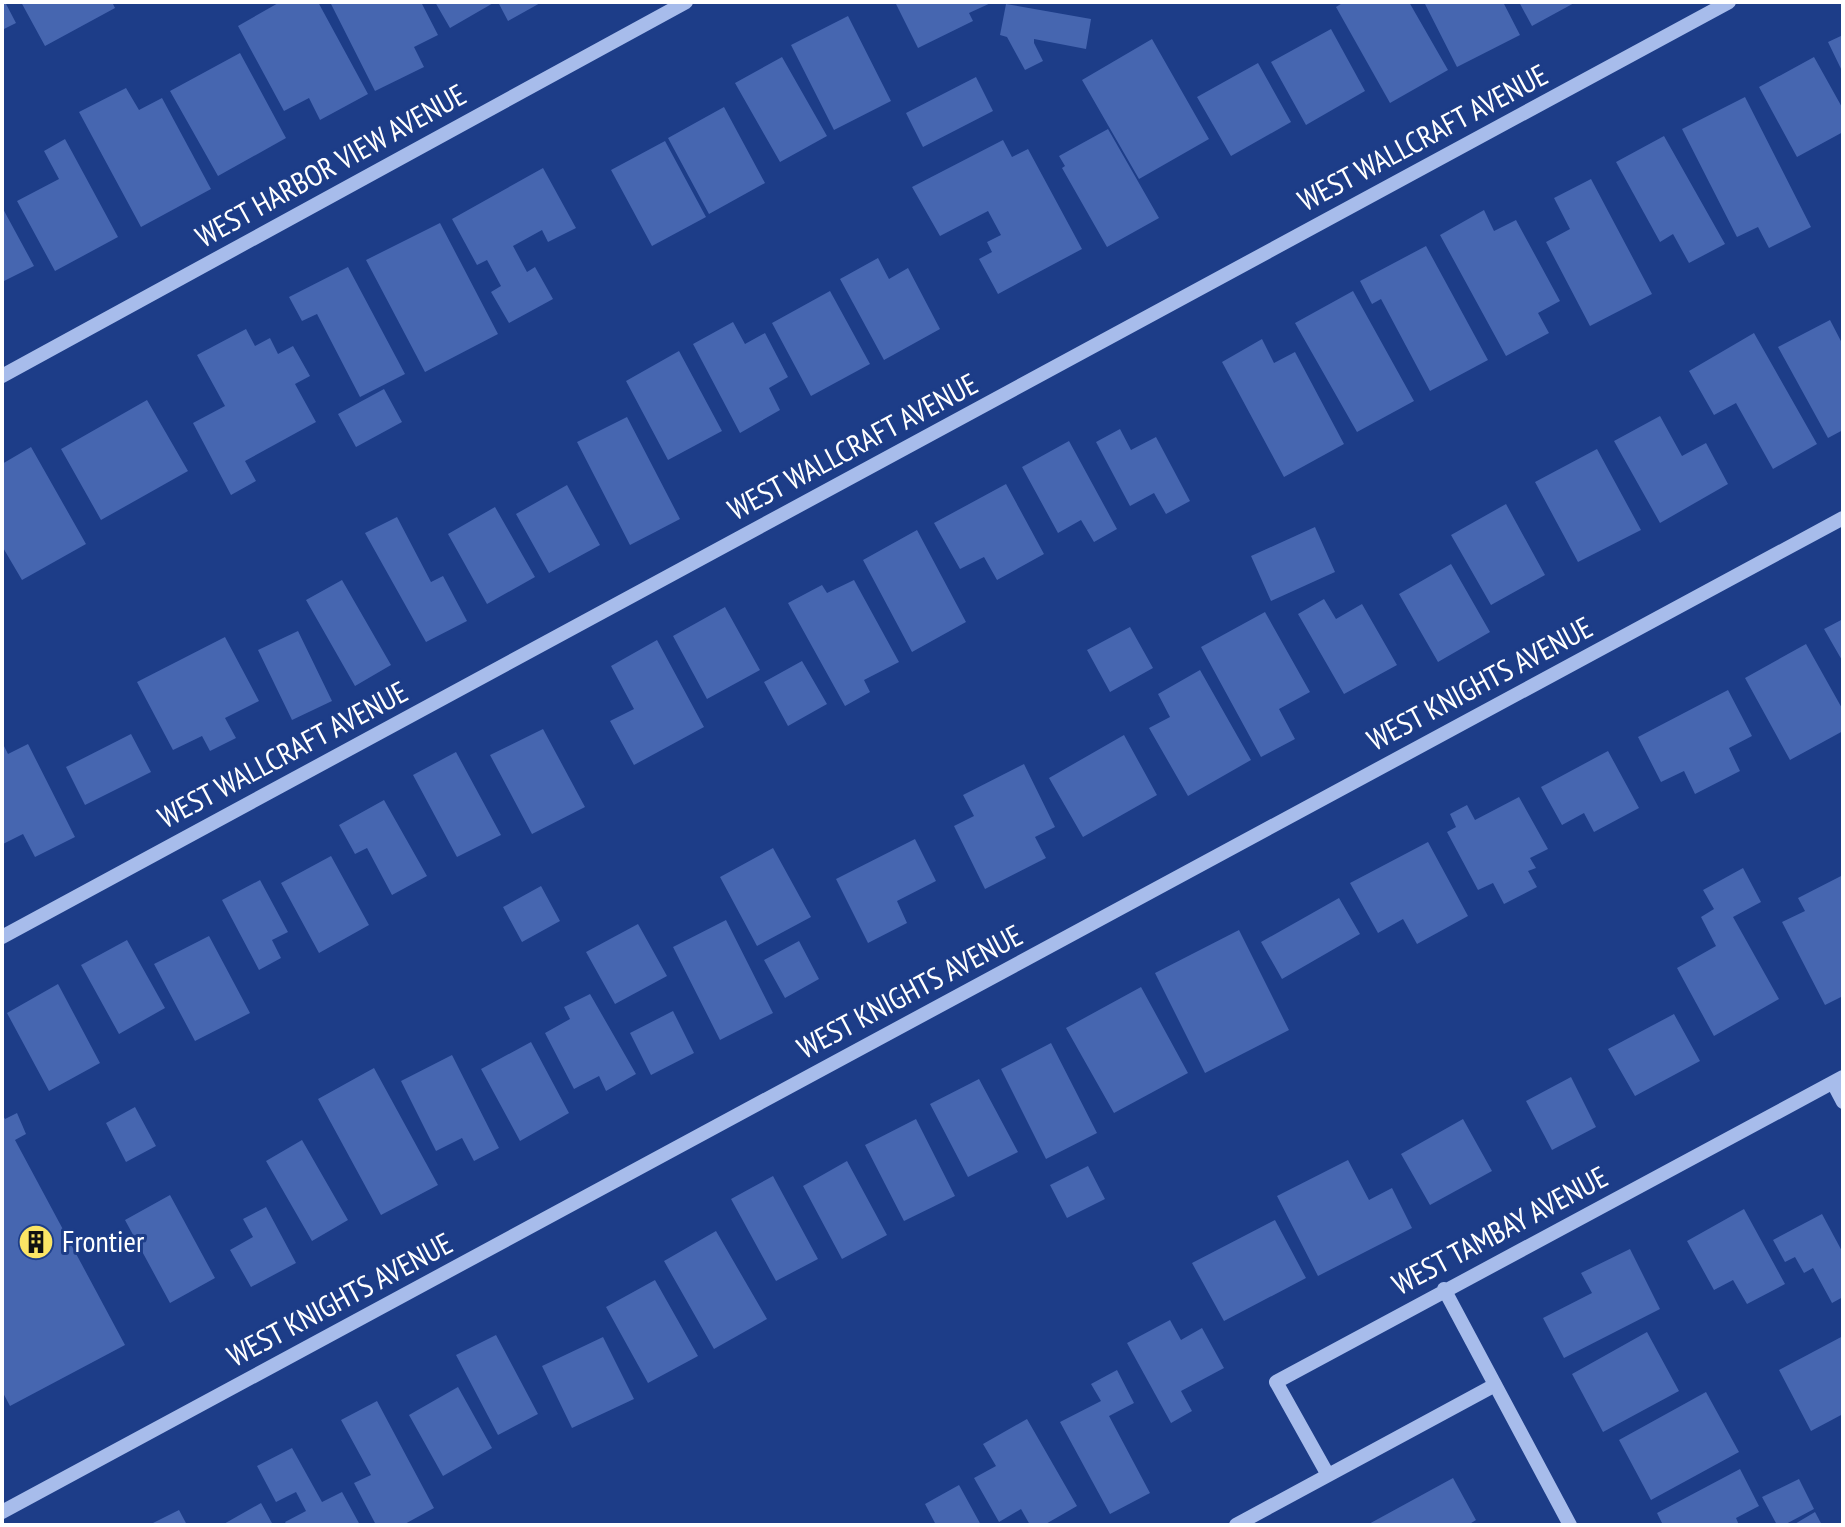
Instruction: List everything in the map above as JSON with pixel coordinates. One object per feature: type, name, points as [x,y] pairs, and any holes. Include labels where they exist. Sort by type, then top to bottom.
[{"type":"street","name":"WEST HARBOR VIEW AVENUE","points":[[2,376],[686,2]]},
{"type":"street","name":"WEST WALLCRAFT AVENUE","points":[[2,937],[1729,2]]},
{"type":"street","name":"WEST KNIGHTS AVENUE","points":[[2,1512],[1843,518]]},
{"type":"street","points":[[1838,1080],[1843,1102]]},
{"type":"street","name":"WEST TAMBAY AVENUE","points":[[1328,1475],[1276,1382],[1838,1080]]},
{"type":"street","points":[[1444,1289],[1570,1525]]},
{"type":"street","points":[[1236,1525],[1495,1385]]},
{"type":"building","points":[[2,2],[5,2],[16,23],[2,30]]},
{"type":"building","points":[[21,2],[112,2],[115,8],[45,46]]},
{"type":"building","points":[[280,2],[318,2],[368,94],[320,120],[309,98],[284,111],[238,26]]},
{"type":"building","points":[[330,2],[421,2],[438,35],[414,47],[424,67],[375,91]]},
{"type":"building","points":[[435,2],[495,2],[450,28]]},
{"type":"building","points":[[498,2],[542,2],[508,21]]},
{"type":"building","points":[[895,2],[993,2],[969,13],[973,21],[918,48]]},
{"type":"building","points":[[1344,2],[1409,2],[1448,70],[1390,103],[1336,7]]},
{"type":"building","points":[[1424,2],[1503,2],[1520,35],[1457,67]]},
{"type":"building","points":[[1519,2],[1576,2],[1532,26]]},
{"type":"building","points":[[1006,4],[1091,19],[1086,49],[1034,39],[1043,61],[1025,70],[1007,37],[1000,35]]},
{"type":"building","points":[[848,16],[891,101],[834,130],[791,45]]},
{"type":"building","points":[[1331,29],[1365,91],[1306,125],[1271,62]]},
{"type":"building","points":[[1843,35],[1843,73],[1828,42]]},
{"type":"building","points":[[1152,39],[1209,139],[1139,179],[1082,80]]},
{"type":"building","points":[[240,53],[286,138],[218,176],[170,91]]},
{"type":"building","points":[[782,57],[827,136],[780,162],[735,83]]},
{"type":"building","points":[[1814,57],[1843,109],[1843,132],[1797,157],[1759,87]]},
{"type":"building","points":[[1258,63],[1291,122],[1231,156],[1197,97]]},
{"type":"building","points":[[976,77],[993,111],[923,147],[906,113]]},
{"type":"building","points":[[126,88],[139,110],[162,98],[211,189],[141,227],[79,112]]},
{"type":"building","points":[[1745,97],[1811,227],[1769,248],[1758,227],[1737,237],[1682,129]]},
{"type":"building","points":[[724,107],[765,183],[709,214],[668,138]]},
{"type":"building","points":[[1108,129],[1159,218],[1107,247],[1062,168],[1065,166],[1059,156]]},
{"type":"building","points":[[1664,136],[1725,244],[1689,263],[1673,234],[1660,242],[1616,162]]},
{"type":"building","points":[[65,139],[118,237],[55,271],[17,201],[59,179],[44,151]]},
{"type":"building","points":[[1003,140],[1012,157],[1028,149],[1082,249],[998,294],[979,259],[992,252],[987,242],[1001,235],[988,211],[940,236],[912,187]]},
{"type":"building","points":[[665,141],[706,217],[652,246],[611,170]]},
{"type":"building","points":[[543,168],[576,228],[548,242],[542,230],[513,246],[527,272],[535,267],[553,299],[509,323],[491,292],[501,286],[487,260],[477,265],[452,219]]},
{"type":"building","points":[[1591,179],[1652,294],[1590,326],[1546,242],[1570,229],[1554,198]]},
{"type":"building","points":[[2,207],[34,266],[2,282]]},
{"type":"building","points":[[1484,210],[1494,231],[1516,220],[1560,301],[1538,313],[1549,333],[1506,356],[1440,235]]},
{"type":"building","points":[[440,223],[498,334],[425,372],[366,260]]},
{"type":"building","points":[[1426,246],[1488,360],[1430,391],[1381,299],[1372,304],[1360,281]]},
{"type":"building","points":[[878,258],[889,279],[908,268],[940,329],[884,360],[840,279]]},
{"type":"building","points":[[348,267],[405,374],[360,397],[317,314],[302,321],[289,297]]},
{"type":"building","points":[[830,291],[870,364],[811,396],[772,323]]},
{"type":"building","points":[[1353,291],[1414,401],[1357,432],[1295,323]]},
{"type":"building","points":[[1830,320],[1843,345],[1843,430],[1828,438],[1778,347]]},
{"type":"building","points":[[733,322],[745,344],[765,333],[788,377],[769,388],[780,410],[740,433],[693,344]]},
{"type":"building","points":[[246,329],[255,346],[270,338],[278,354],[293,346],[310,376],[295,384],[316,422],[245,461],[256,481],[231,495],[193,423],[225,406],[197,355]]},
{"type":"building","points":[[1754,333],[1817,444],[1773,469],[1736,403],[1714,415],[1689,371]]},
{"type":"building","points":[[1262,339],[1274,363],[1295,352],[1344,444],[1284,477],[1222,362]]},
{"type":"building","points":[[679,351],[722,431],[668,460],[626,381]]},
{"type":"building","points":[[384,389],[402,422],[356,447],[338,414]]},
{"type":"building","points":[[147,400],[188,471],[101,520],[61,449]]},
{"type":"building","points":[[1660,416],[1682,456],[1706,443],[1728,484],[1660,523],[1614,441]]},
{"type":"building","points":[[627,417],[680,519],[630,545],[577,442]]},
{"type":"building","points":[[1120,429],[1131,450],[1156,437],[1190,501],[1166,514],[1154,493],[1130,506],[1096,442]]},
{"type":"building","points":[[1069,441],[1117,529],[1094,542],[1081,520],[1058,533],[1022,467]]},
{"type":"building","points":[[31,447],[86,544],[22,580],[2,546],[2,464]]},
{"type":"building","points":[[1597,449],[1641,530],[1578,562],[1535,482]]},
{"type":"building","points":[[1006,484],[1044,554],[997,580],[984,557],[960,569],[934,523]]},
{"type":"building","points":[[567,485],[600,545],[549,573],[516,514]]},
{"type":"building","points":[[1506,504],[1545,575],[1491,605],[1451,535]]},
{"type":"building","points":[[495,507],[535,577],[487,604],[448,534]]},
{"type":"building","points":[[397,517],[431,582],[443,576],[467,621],[426,642],[365,533]]},
{"type":"building","points":[[1315,527],[1335,572],[1271,601],[1251,556]]},
{"type":"building","points":[[917,530],[966,622],[912,652],[863,560]]},
{"type":"building","points":[[1451,564],[1490,632],[1438,662],[1399,594]]},
{"type":"building","points":[[342,580],[391,665],[355,686],[306,600]]},
{"type":"building","points":[[854,580],[899,662],[864,680],[870,692],[845,706],[788,603],[822,585],[827,593]]},
{"type":"building","points":[[1324,599],[1336,619],[1362,604],[1397,665],[1344,694],[1298,614]]},
{"type":"building","points":[[725,607],[760,670],[707,699],[673,636]]},
{"type":"building","points":[[1265,612],[1310,692],[1279,709],[1295,739],[1261,757],[1201,647]]},
{"type":"building","points":[[1843,619],[1843,662],[1824,629]]},
{"type":"building","points":[[1130,627],[1153,668],[1110,692],[1087,650]]},
{"type":"building","points":[[298,631],[332,701],[292,720],[258,650]]},
{"type":"building","points":[[225,637],[259,701],[225,718],[236,738],[210,751],[202,736],[173,750],[137,682]]},
{"type":"building","points":[[657,640],[704,727],[634,765],[610,721],[634,709],[611,666]]},
{"type":"building","points":[[1806,644],[1843,710],[1843,731],[1790,760],[1745,678]]},
{"type":"building","points":[[802,661],[827,704],[788,726],[764,682]]},
{"type":"building","points":[[1200,670],[1251,760],[1188,796],[1149,728],[1170,717],[1158,694]]},
{"type":"building","points":[[1728,690],[1752,736],[1729,748],[1740,771],[1695,794],[1684,771],[1661,782],[1638,737]]},
{"type":"building","points":[[543,729],[585,807],[532,834],[490,755]]},
{"type":"building","points":[[131,734],[151,772],[85,805],[66,767]]},
{"type":"building","points":[[1124,735],[1157,795],[1083,837],[1049,778]]},
{"type":"building","points":[[2,742],[8,754],[28,744],[75,837],[35,857],[23,834],[3,844]]},
{"type":"building","points":[[1608,751],[1639,808],[1594,832],[1584,813],[1562,825],[1541,787]]},
{"type":"building","points":[[456,752],[501,835],[457,857],[413,775]]},
{"type":"building","points":[[1024,764],[1055,827],[1035,837],[1046,858],[985,889],[954,826],[974,816],[963,795]]},
{"type":"building","points":[[1519,797],[1548,849],[1530,858],[1536,868],[1528,871],[1537,887],[1504,904],[1493,883],[1478,890],[1447,832],[1456,827],[1450,814],[1467,805],[1475,820]]},
{"type":"building","points":[[384,800],[427,876],[392,895],[367,848],[355,854],[339,825]]},
{"type":"building","points":[[915,839],[936,881],[897,901],[907,923],[868,943],[836,879]]},
{"type":"building","points":[[1428,842],[1468,916],[1417,944],[1403,919],[1378,933],[1350,883]]},
{"type":"building","points":[[773,848],[811,917],[757,946],[720,877]]},
{"type":"building","points":[[331,856],[369,925],[319,953],[281,883]]},
{"type":"building","points":[[1743,868],[1761,902],[1733,917],[1779,999],[1714,1036],[1677,968],[1716,946],[1701,917],[1714,909],[1703,890]]},
{"type":"building","points":[[1843,875],[1843,996],[1825,1005],[1782,922],[1805,911],[1798,898]]},
{"type":"building","points":[[260,880],[288,932],[272,940],[281,958],[259,970],[222,900]]},
{"type":"building","points":[[541,886],[560,921],[522,942],[503,907]]},
{"type":"building","points":[[1339,898],[1360,934],[1282,979],[1261,942]]},
{"type":"building","points":[[726,920],[773,1013],[720,1040],[673,947]]},
{"type":"building","points":[[638,924],[667,976],[615,1004],[586,952]]},
{"type":"building","points":[[1239,930],[1289,1030],[1205,1073],[1155,973]]},
{"type":"building","points":[[209,936],[250,1013],[195,1041],[154,964]]},
{"type":"building","points":[[127,940],[165,1008],[119,1034],[81,965]]},
{"type":"building","points":[[799,941],[819,979],[785,998],[764,960]]},
{"type":"building","points":[[58,984],[100,1063],[49,1091],[7,1013]]},
{"type":"building","points":[[1141,987],[1188,1073],[1114,1113],[1066,1028]]},
{"type":"building","points":[[590,994],[636,1074],[606,1091],[599,1076],[574,1089],[545,1033],[570,1019],[564,1007]]},
{"type":"building","points":[[673,1011],[694,1053],[651,1075],[630,1033]]},
{"type":"building","points":[[1674,1014],[1700,1061],[1635,1096],[1608,1049]]},
{"type":"building","points":[[531,1042],[569,1113],[520,1141],[481,1069]]},
{"type":"building","points":[[1051,1043],[1097,1133],[1046,1159],[1001,1069]]},
{"type":"building","points":[[452,1055],[499,1148],[474,1161],[462,1138],[436,1151],[401,1081]]},
{"type":"building","points":[[374,1068],[438,1185],[381,1215],[318,1099]]},
{"type":"building","points":[[1571,1077],[1596,1127],[1552,1150],[1526,1101]]},
{"type":"building","points":[[979,1079],[1018,1152],[968,1177],[930,1104]]},
{"type":"building","points":[[135,1107],[156,1146],[126,1162],[106,1123]]},
{"type":"building","name":"Frontier","points":[[17,1113],[26,1134],[15,1140],[125,1345],[10,1406],[2,1391],[2,1114],[5,1119]]},
{"type":"building","points":[[916,1119],[955,1196],[904,1221],[865,1145]]},
{"type":"building","points":[[1463,1119],[1492,1171],[1430,1205],[1401,1154]]},
{"type":"building","points":[[302,1140],[348,1220],[312,1241],[266,1161]]},
{"type":"building","points":[[1348,1160],[1369,1200],[1392,1188],[1412,1228],[1318,1276],[1277,1196]]},
{"type":"building","points":[[847,1161],[887,1235],[842,1259],[803,1186]]},
{"type":"building","points":[[1088,1166],[1105,1199],[1067,1218],[1050,1185]]},
{"type":"building","points":[[773,1176],[818,1259],[776,1281],[731,1199]]},
{"type":"building","points":[[170,1195],[215,1278],[170,1303],[125,1220]]},
{"type":"building","points":[[266,1207],[296,1263],[251,1287],[230,1250],[253,1237],[243,1219]]},
{"type":"building","points":[[1744,1209],[1785,1284],[1747,1304],[1733,1280],[1714,1290],[1687,1241]]},
{"type":"building","points":[[1822,1214],[1843,1253],[1843,1297],[1832,1303],[1813,1268],[1804,1273],[1795,1257],[1785,1262],[1773,1240]]},
{"type":"building","points":[[1275,1220],[1306,1278],[1224,1321],[1192,1263]]},
{"type":"building","points":[[716,1231],[767,1319],[714,1349],[664,1261]]},
{"type":"building","points":[[1630,1249],[1660,1309],[1564,1358],[1543,1318],[1592,1293],[1581,1273]]},
{"type":"building","points":[[655,1280],[698,1356],[648,1383],[606,1307]]},
{"type":"building","points":[[1170,1320],[1181,1340],[1202,1328],[1224,1368],[1181,1391],[1192,1411],[1171,1423],[1127,1343]]},
{"type":"building","points":[[1647,1332],[1679,1391],[1603,1432],[1572,1374]]},
{"type":"building","points":[[496,1335],[538,1414],[498,1435],[456,1355]]},
{"type":"building","points":[[1843,1336],[1843,1414],[1811,1431],[1779,1370]]},
{"type":"building","points":[[603,1337],[634,1399],[572,1428],[542,1366]]},
{"type":"building","points":[[1117,1370],[1134,1403],[1109,1416],[1150,1493],[1110,1514],[1060,1422],[1101,1401],[1091,1384]]},
{"type":"building","points":[[458,1387],[492,1448],[443,1476],[409,1415]]},
{"type":"building","points":[[1706,1392],[1739,1452],[1651,1500],[1619,1440]]},
{"type":"building","points":[[377,1401],[434,1508],[403,1525],[376,1525],[354,1483],[371,1475],[341,1420]]},
{"type":"building","points":[[1027,1419],[1077,1506],[1044,1525],[1030,1525],[1021,1509],[999,1522],[974,1478],[996,1466],[983,1444]]},
{"type":"building","points":[[292,1448],[322,1502],[342,1492],[360,1525],[287,1525],[285,1522],[306,1511],[296,1492],[276,1502],[257,1466]]},
{"type":"building","points":[[1740,1469],[1759,1506],[1736,1518],[1739,1525],[1663,1525],[1657,1513]]},
{"type":"building","points":[[1453,1478],[1476,1520],[1468,1525],[1367,1525]]},
{"type":"building","points":[[1799,1479],[1814,1509],[1784,1525],[1777,1525],[1762,1497]]},
{"type":"building","points":[[959,1485],[981,1525],[936,1525],[925,1504]]},
{"type":"building","points":[[261,1503],[273,1525],[222,1525]]},
{"type":"building","points":[[179,1510],[187,1525],[149,1525]]},
{"type":"building","points":[[1815,1512],[1822,1525],[1793,1525]]},
{"type":"place","name":"Frontier","points":[[36,1242]]}]
